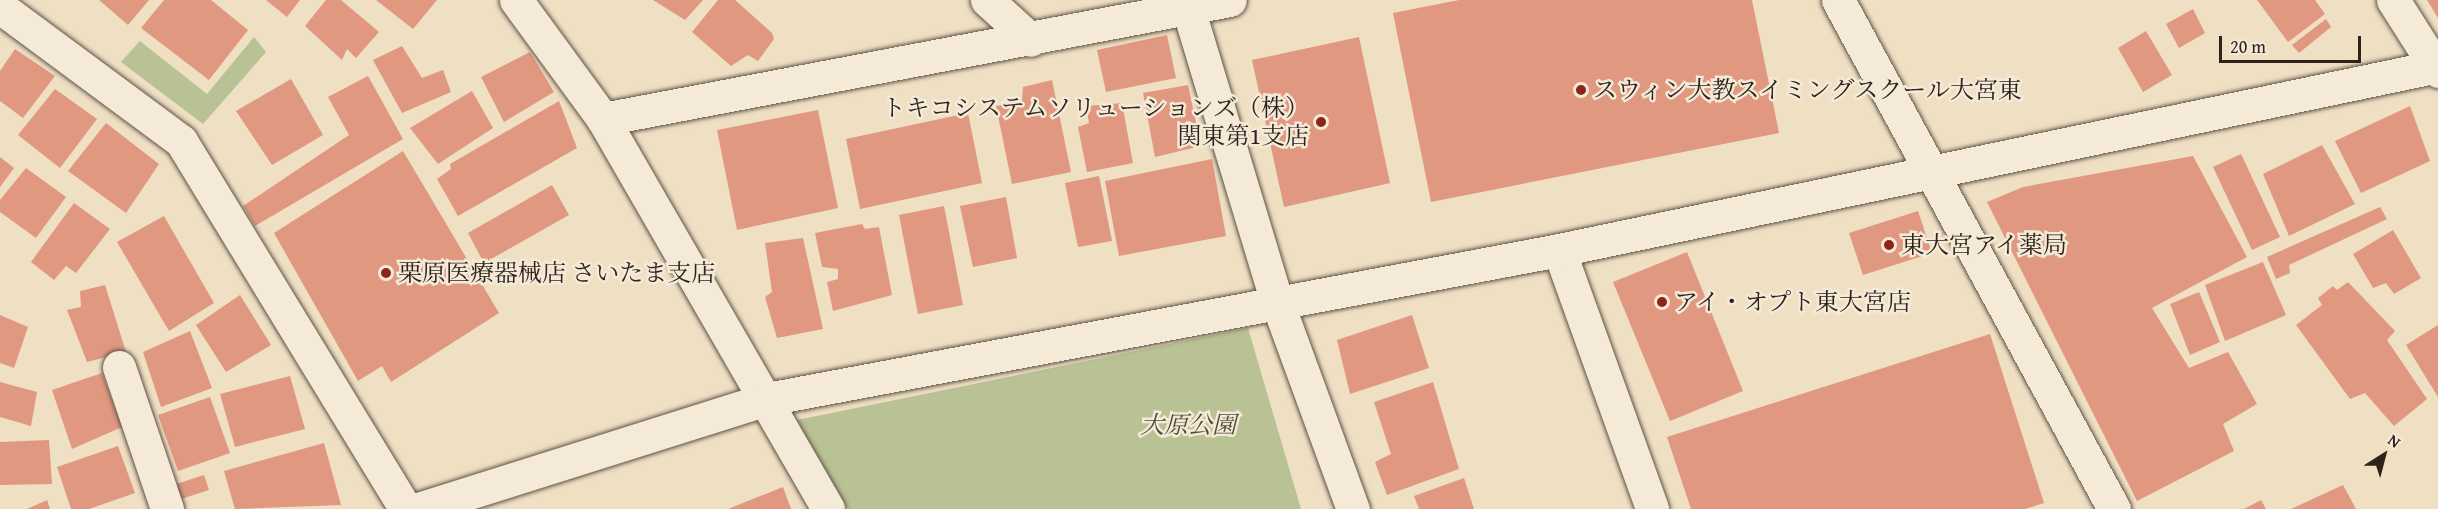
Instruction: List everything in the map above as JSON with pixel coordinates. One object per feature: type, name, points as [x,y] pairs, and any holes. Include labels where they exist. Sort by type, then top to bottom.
[{"type":"street","points":[[516,0],[603,119],[767,399],[828,509]]},
{"type":"street","points":[[987,0],[1031,40]]},
{"type":"street","points":[[603,119],[1031,40],[1230,0]]},
{"type":"street","points":[[1838,0],[2114,509]]},
{"type":"street","points":[[418,509],[767,399],[1276,299],[1559,249],[1931,170],[2437,68],[2393,0]]},
{"type":"street","points":[[0,8],[181,141],[406,509]]},
{"type":"street","points":[[1188,8],[1276,299],[1353,509]]},
{"type":"street","points":[[1559,249],[1652,509]]},
{"type":"street","points":[[119,367],[167,509]]},
{"type":"green space","points":[[254,37],[266,52],[203,124],[121,62],[140,41],[207,94]]},
{"type":"green space","name":"大原公園","points":[[1248,328],[1301,509],[848,509],[797,420]]},
{"type":"building","points":[[99,0],[149,0],[128,25]]},
{"type":"building","points":[[164,0],[211,0],[248,30],[209,80],[141,28]]},
{"type":"building","points":[[266,0],[300,0],[287,17]]},
{"type":"building","points":[[326,0],[341,0],[379,32],[356,58],[347,49],[342,60],[305,26]]},
{"type":"building","points":[[376,0],[437,0],[413,29]]},
{"type":"building","points":[[653,0],[703,0],[685,20]]},
{"type":"building","points":[[718,0],[735,0],[772,33],[774,39],[758,61],[748,55],[731,66],[692,32]]},
{"type":"building","points":[[1459,0],[1752,0],[1779,133],[1431,202],[1393,13]]},
{"type":"building","points":[[2257,0],[2315,0],[2325,14],[2288,42]]},
{"type":"building","points":[[2427,0],[2438,0],[2438,18]]},
{"type":"building","points":[[2193,9],[2205,33],[2179,48],[2166,24]]},
{"type":"building","points":[[2326,19],[2331,27],[2299,53],[2292,45]]},
{"type":"building","points":[[2146,31],[2172,75],[2143,92],[2118,48]]},
{"type":"building","points":[[1167,35],[1176,78],[1106,92],[1097,50]]},
{"type":"building","name":"トキコシステムソリューションズ（株） 関東第1支店","points":[[1359,37],[1390,183],[1284,207],[1252,60]]},
{"type":"building","points":[[402,46],[422,78],[443,70],[451,92],[402,113],[373,60]]},
{"type":"building","points":[[15,49],[55,76],[23,118],[0,101],[0,71]]},
{"type":"building","points":[[530,52],[554,92],[504,122],[481,77]]},
{"type":"building","points":[[368,76],[403,139],[255,226],[243,206],[349,135],[328,97]]},
{"type":"building","points":[[291,79],[323,135],[272,165],[236,111]]},
{"type":"building","points":[[1052,80],[1071,172],[1012,184],[996,106],[1022,101],[1023,87]]},
{"type":"building","points":[[1188,85],[1201,146],[1155,157],[1143,93]]},
{"type":"building","points":[[55,89],[97,119],[60,168],[18,135]]},
{"type":"building","points":[[472,91],[493,128],[438,164],[410,128]]},
{"type":"building","points":[[559,101],[577,148],[458,216],[437,179],[451,169],[450,164]]},
{"type":"building","points":[[1122,103],[1133,163],[1087,172],[1078,127],[1089,123],[1086,106]]},
{"type":"building","points":[[2410,106],[2430,161],[2361,193],[2335,141]]},
{"type":"building","points":[[818,110],[838,208],[737,230],[717,130]]},
{"type":"building","points":[[968,113],[982,183],[860,209],[846,139]]},
{"type":"building","points":[[106,123],[159,164],[126,213],[68,171]]},
{"type":"building","points":[[2322,145],[2355,204],[2289,236],[2263,174]]},
{"type":"building","name":"栗原医療器械店 さいたま支店","points":[[403,151],[499,313],[391,382],[382,366],[358,381],[274,233]]},
{"type":"building","points":[[2241,154],[2280,237],[2252,250],[2213,167]]},
{"type":"building","points":[[2193,156],[2247,257],[2152,308],[2189,368],[2228,352],[2257,404],[2223,424],[2234,451],[2137,501],[1987,202],[2023,187]]},
{"type":"building","points":[[0,157],[14,168],[0,187]]},
{"type":"building","points":[[1212,159],[1226,236],[1119,256],[1105,181]]},
{"type":"building","points":[[26,168],[66,197],[36,238],[0,212],[0,200]]},
{"type":"building","points":[[1099,176],[1112,241],[1078,247],[1065,183]]},
{"type":"building","points":[[552,185],[569,215],[484,263],[468,233]]},
{"type":"building","points":[[1006,197],[1017,258],[973,267],[960,206]]},
{"type":"building","points":[[74,203],[110,229],[76,273],[66,266],[54,280],[31,262]]},
{"type":"building","points":[[944,206],[963,305],[918,314],[899,215]]},
{"type":"building","points":[[2380,207],[2387,219],[2289,265],[2290,273],[2276,279],[2267,257]]},
{"type":"building","points":[[1918,211],[1932,253],[1863,275],[1849,233]]},
{"type":"building","points":[[164,216],[214,303],[169,331],[117,242]]},
{"type":"building","points":[[862,224],[865,229],[879,227],[892,295],[833,311],[827,282],[838,279],[838,269],[822,267],[815,233]]},
{"type":"building","points":[[2393,230],[2421,278],[2394,294],[2386,283],[2373,288],[2353,254]]},
{"type":"building","points":[[803,238],[823,329],[777,338],[765,297],[772,292],[765,243]]},
{"type":"building","points":[[1687,252],[1743,391],[1670,421],[1613,282]]},
{"type":"building","points":[[2263,262],[2286,315],[2225,341],[2205,285]]},
{"type":"building","points":[[2348,282],[2395,331],[2387,340],[2427,399],[2394,426],[2365,393],[2350,399],[2296,325],[2322,305],[2318,298],[2333,286],[2337,290]]},
{"type":"building","points":[[105,285],[126,352],[87,362],[67,310],[81,307],[80,291]]},
{"type":"building","points":[[2199,292],[2220,342],[2190,355],[2170,304]]},
{"type":"building","points":[[240,295],[271,345],[226,372],[196,325]]},
{"type":"building","points":[[0,315],[28,327],[14,368],[0,363]]},
{"type":"building","points":[[1412,315],[1429,368],[1350,394],[1337,340]]},
{"type":"building","points":[[2438,325],[2438,397],[2406,345]]},
{"type":"building","points":[[190,331],[212,388],[161,407],[143,352]]},
{"type":"building","points":[[1990,334],[2044,503],[2025,509],[1691,509],[1667,437]]},
{"type":"building","points":[[102,373],[122,427],[72,449],[52,390]]},
{"type":"building","points":[[290,376],[305,429],[235,447],[220,394]]},
{"type":"building","points":[[0,382],[37,392],[31,426],[0,417]]},
{"type":"building","points":[[1433,382],[1459,469],[1387,495],[1375,462],[1391,454],[1374,402]]},
{"type":"building","points":[[210,397],[230,453],[178,471],[158,415]]},
{"type":"building","points":[[49,440],[52,484],[0,485],[0,442]]},
{"type":"building","points":[[324,443],[341,505],[235,509],[224,471]]},
{"type":"building","points":[[118,446],[135,493],[89,509],[71,509],[57,467]]},
{"type":"building","points":[[204,475],[209,490],[175,501],[170,486]]},
{"type":"building","points":[[1464,478],[1474,509],[1419,509],[1414,496]]},
{"type":"building","points":[[2343,485],[2356,509],[2291,509]]},
{"type":"building","points":[[783,487],[791,509],[728,509]]},
{"type":"building","points":[[47,500],[50,509],[27,509]]},
{"type":"building","points":[[2261,500],[2266,509],[2244,509]]},
{"type":"place","name":"スウィン大教スイミングスクール大宮東","points":[[1581,90]]},
{"type":"place","name":"トキコシステムソリューションズ（株） 関東第1支店","points":[[1321,122]]},
{"type":"place","name":"東大宮アイ薬局","points":[[1889,245]]},
{"type":"place","name":"栗原医療器械店 さいたま支店","points":[[386,273]]},
{"type":"place","name":"アイ・オプト東大宮店","points":[[1662,302]]}]
